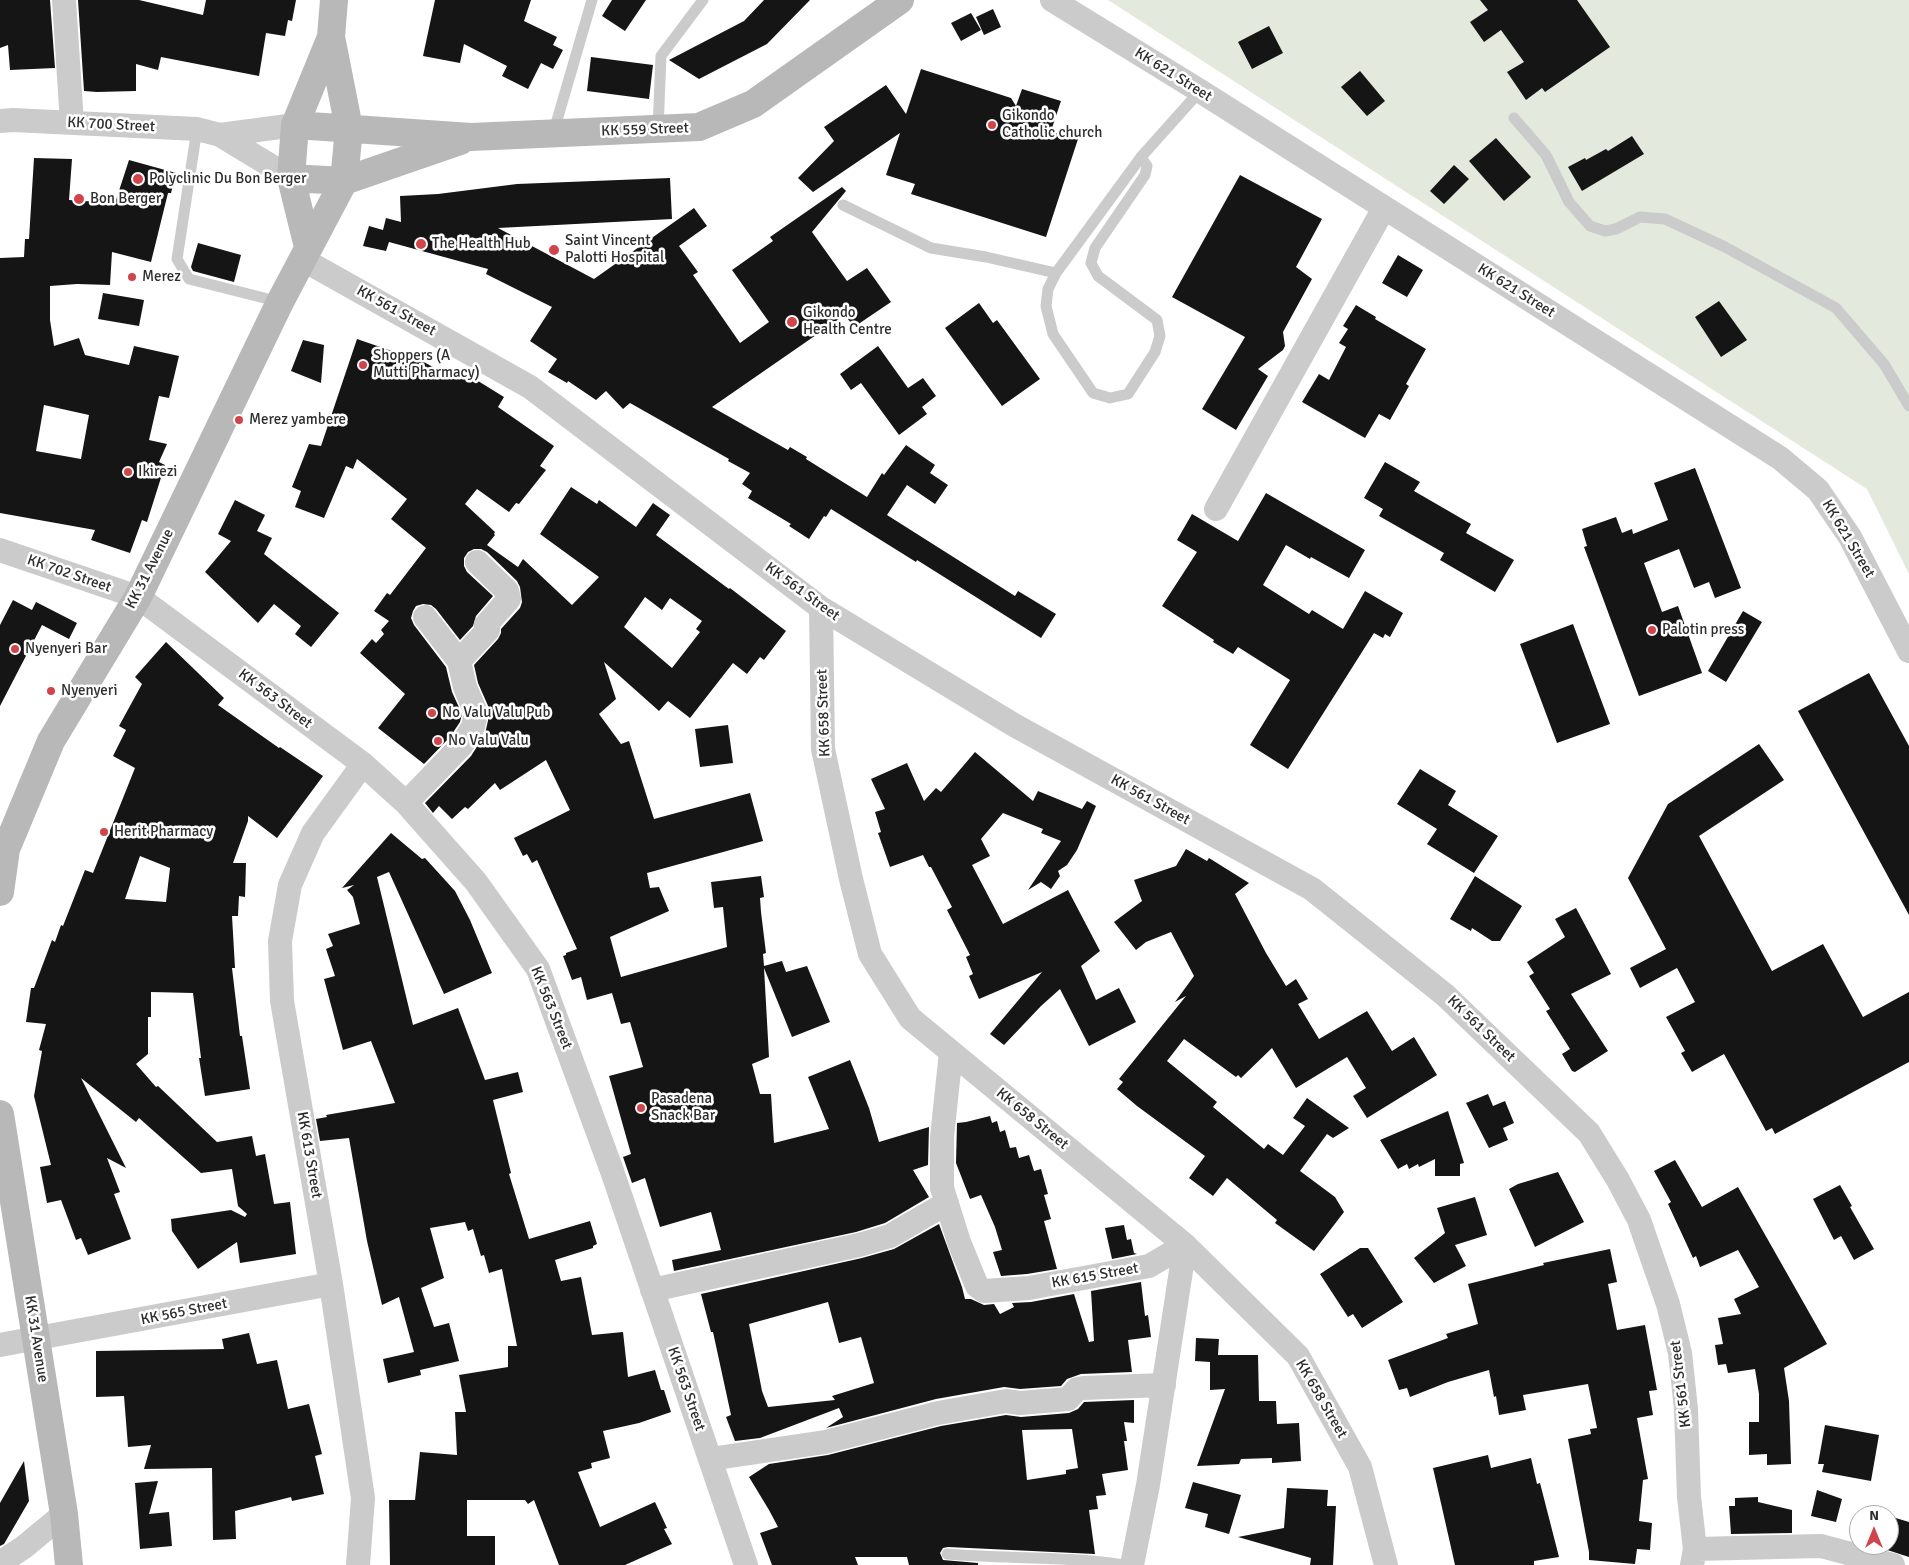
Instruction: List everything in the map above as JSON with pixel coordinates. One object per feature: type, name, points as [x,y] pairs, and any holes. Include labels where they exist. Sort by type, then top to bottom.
[{"type":"main road","name":"KK 31 Avenue","points":[[0,892],[6,849],[51,741],[138,597],[280,302],[344,181],[349,128],[331,37],[334,0]]},
{"type":"main road","name":"KK 559 Street","points":[[296,126],[471,137],[699,128],[753,104],[900,0]]},
{"type":"main road","name":"KK 31 Avenue","points":[[305,253],[291,178],[296,126],[331,37]]},
{"type":"main road","name":"KK 559 Street","points":[[291,178],[344,181],[471,137]]},
{"type":"main road","name":"KK 31 Avenue","points":[[0,1114],[64,1514],[69,1565]]},
{"type":"street","points":[[64,0],[72,123]]},
{"type":"street","name":"KK 621 Street","points":[[1052,0],[1200,91],[1780,458],[1818,490],[1850,537],[1909,651]]},
{"type":"street","name":"KK 700 Street","points":[[0,121],[14,120],[197,129],[220,135],[291,178]]},
{"type":"street","name":"KK 700 Street","points":[[220,135],[296,126]]},
{"type":"street","points":[[1216,509],[1384,208]]},
{"type":"street","name":"KK 561 Street","points":[[305,253],[530,386],[821,608],[1014,724],[1312,889],[1445,995],[1589,1133],[1618,1180],[1639,1220],[1668,1304],[1680,1354],[1686,1409],[1689,1497],[1694,1557]]},
{"type":"street","name":"KK 702 Street","points":[[0,550],[138,597]]},
{"type":"street","points":[[459,661],[488,630],[486,625],[509,599],[507,592],[477,562]]},
{"type":"street","name":"KK 563 Street","points":[[138,597],[363,764],[406,803],[476,882],[538,969],[612,1171],[746,1565]]},
{"type":"street","name":"KK 658 Street","points":[[821,608],[823,749],[851,879],[870,954],[910,1018],[1185,1245],[1298,1356],[1360,1467],[1386,1565]]},
{"type":"street","points":[[406,803],[461,746],[473,727],[476,713],[465,687],[459,661],[425,617]]},
{"type":"street","name":"KK 613 Street","points":[[358,1565],[363,1498],[331,1284],[282,1000],[280,941],[290,885],[313,832],[363,764]]},
{"type":"street","name":"KK 615 Street","points":[[951,1052],[942,1137],[942,1188],[959,1242],[977,1286],[984,1291],[1029,1288],[1149,1266],[1185,1245]]},
{"type":"street","points":[[652,1290],[859,1246],[890,1236],[947,1203]]},
{"type":"street","points":[[1132,1565],[1148,1485],[1185,1245]]},
{"type":"street","name":"KK 565 Street","points":[[0,1344],[36,1339],[331,1284]]},
{"type":"street","points":[[710,1460],[825,1442],[938,1413],[1006,1401],[1020,1403],[1068,1399],[1077,1389],[1083,1388],[1164,1385]]},
{"type":"street","points":[[0,1563],[24,1547],[64,1514]]},
{"type":"street","points":[[1694,1557],[1821,1546],[1892,1565]]},
{"type":"lane","points":[[553,134],[592,0]]},
{"type":"lane","points":[[658,129],[661,56],[703,0]]},
{"type":"lane","points":[[1141,156],[1147,166],[1146,175],[1094,248],[1091,263],[1098,276],[1156,320],[1160,336],[1155,352],[1128,394],[1110,398],[1093,393],[1053,334],[1046,306],[1048,289],[1056,273],[1141,156],[1200,91]]},
{"type":"lane","points":[[1514,118],[1546,155],[1568,202],[1590,226],[1605,231],[1616,229],[1640,217],[1665,219],[1725,247],[1836,308],[1884,364],[1909,406]]},
{"type":"lane","points":[[197,129],[177,259],[189,279],[280,302]]},
{"type":"lane","points":[[842,205],[931,248],[986,257],[1056,273]]},
{"type":"lane","points":[[947,1554],[1023,1559],[1088,1560],[1124,1565]]},
{"type":"shaded area","points":[[1108,0],[1909,0],[1909,574],[1867,489]]},
{"type":"building","points":[[0,0],[50,0],[55,68],[10,70],[8,45],[0,48]]},
{"type":"building","points":[[78,0],[139,0],[203,15],[206,0],[296,0],[292,21],[288,20],[285,36],[266,33],[259,76],[161,57],[158,70],[136,64],[136,91],[97,92],[84,91]]},
{"type":"building","points":[[435,0],[531,0],[524,21],[557,37],[553,45],[563,50],[553,69],[541,63],[528,89],[502,76],[507,66],[464,44],[460,63],[423,56]]},
{"type":"building","points":[[612,0],[646,0],[625,31],[602,16]]},
{"type":"building","points":[[764,0],[810,0],[767,44],[699,79],[669,60],[744,21]]},
{"type":"building","points":[[1480,0],[1577,0],[1610,47],[1545,92],[1542,88],[1526,100],[1507,72],[1524,62],[1501,30],[1484,42],[1470,22],[1488,10]]},
{"type":"building","points":[[993,9],[1001,27],[984,35],[976,17]]},
{"type":"building","points":[[971,13],[981,30],[961,41],[951,23]]},
{"type":"building","points":[[1269,26],[1283,53],[1252,69],[1238,42]]},
{"type":"building","points":[[591,57],[653,65],[649,99],[587,91]]},
{"type":"building","points":[[921,69],[1011,98],[1016,106],[1022,89],[1061,101],[1051,131],[1078,139],[1046,237],[911,194],[915,184],[886,175],[900,133],[813,192],[798,178],[834,141],[824,127],[886,85],[906,114]]},
{"type":"building","points":[[1360,71],[1385,101],[1367,116],[1341,87]]},
{"type":"building","points":[[1632,136],[1644,154],[1582,191],[1568,167],[1606,149],[1608,151]]},
{"type":"building","points":[[1496,138],[1531,177],[1504,201],[1469,161]]},
{"type":"building","points":[[34,158],[72,159],[69,200],[115,203],[129,160],[176,173],[171,193],[168,193],[151,262],[112,252],[110,285],[77,284],[50,286],[50,320],[54,346],[79,338],[85,355],[129,365],[134,346],[179,356],[169,398],[159,396],[149,440],[167,444],[159,462],[165,465],[147,522],[142,520],[130,553],[91,540],[95,530],[0,513],[0,258],[24,257],[25,239],[29,239]],"holes":[[[44,405],[89,415],[81,459],[36,451]]]},
{"type":"building","points":[[1454,165],[1469,179],[1444,204],[1430,191]]},
{"type":"building","points":[[1240,175],[1322,219],[1296,267],[1312,279],[1283,332],[1285,346],[1283,350],[1258,369],[1268,376],[1236,430],[1202,409],[1245,337],[1172,297]]},
{"type":"building","points":[[670,178],[672,219],[498,228],[594,279],[694,208],[707,226],[679,246],[698,272],[693,275],[740,343],[769,322],[732,270],[773,241],[770,237],[842,187],[846,191],[812,232],[847,281],[867,268],[891,302],[854,327],[845,315],[712,407],[788,450],[790,447],[867,497],[882,473],[884,475],[906,445],[935,465],[930,473],[948,485],[935,504],[907,485],[887,515],[1015,596],[1018,591],[1056,614],[1041,638],[917,560],[916,562],[831,509],[826,517],[824,516],[809,539],[789,526],[791,524],[748,498],[752,491],[742,484],[750,473],[728,461],[729,459],[630,403],[623,409],[606,391],[596,400],[568,381],[567,383],[548,372],[557,359],[530,341],[552,307],[486,274],[488,269],[389,242],[386,251],[363,246],[369,226],[383,230],[386,218],[401,222],[400,196],[438,194],[517,184]]},
{"type":"building","points":[[198,243],[241,255],[234,282],[193,271],[191,267]]},
{"type":"building","points":[[1398,255],[1423,270],[1407,297],[1382,283]]},
{"type":"building","points":[[103,293],[144,300],[139,326],[98,319]]},
{"type":"building","points":[[1719,301],[1747,340],[1721,357],[1695,317]]},
{"type":"building","points":[[979,303],[993,323],[997,320],[1040,379],[1002,406],[945,328]]},
{"type":"building","points":[[1356,305],[1376,317],[1375,319],[1426,349],[1406,384],[1409,386],[1390,420],[1379,414],[1365,438],[1302,402],[1319,374],[1329,380],[1346,347],[1339,343],[1348,329],[1343,326]]},
{"type":"building","points":[[357,339],[412,358],[413,356],[451,377],[457,368],[504,397],[498,407],[554,446],[540,466],[546,470],[519,504],[516,503],[509,512],[477,489],[465,504],[495,532],[495,535],[487,545],[518,567],[523,559],[572,605],[599,577],[540,534],[571,487],[597,504],[599,500],[636,527],[653,503],[670,515],[656,535],[786,631],[764,660],[760,657],[747,674],[733,663],[690,718],[668,701],[659,711],[604,662],[616,699],[599,714],[621,744],[629,741],[654,819],[750,793],[763,841],[647,873],[650,888],[659,887],[669,911],[610,937],[621,977],[727,947],[723,907],[714,908],[711,882],[761,876],[764,897],[760,898],[766,953],[763,954],[764,966],[782,961],[786,972],[807,966],[830,1022],[792,1037],[764,968],[769,1057],[752,1064],[760,1094],[771,1094],[774,1143],[829,1129],[808,1077],[850,1060],[869,1108],[879,1142],[929,1127],[928,1165],[913,1170],[929,1197],[885,1223],[856,1232],[674,1271],[672,1260],[721,1250],[711,1212],[660,1227],[645,1178],[632,1183],[623,1157],[631,1154],[609,1076],[643,1067],[630,1022],[621,1024],[612,993],[587,1000],[581,977],[572,980],[563,956],[577,949],[537,860],[532,863],[527,854],[523,856],[514,838],[570,810],[546,760],[500,790],[495,783],[468,809],[465,807],[452,819],[439,806],[433,813],[425,803],[471,756],[485,734],[489,708],[478,683],[474,665],[498,639],[501,629],[520,608],[522,602],[520,587],[517,581],[487,552],[481,549],[474,549],[468,552],[464,558],[464,566],[467,572],[493,596],[476,616],[473,626],[460,640],[431,605],[423,604],[416,606],[413,611],[411,618],[414,625],[446,667],[452,692],[462,714],[460,722],[450,737],[424,764],[378,728],[405,694],[360,653],[372,639],[376,643],[384,634],[381,630],[389,621],[374,611],[387,593],[390,595],[426,548],[391,519],[407,499],[357,459],[353,469],[346,466],[324,518],[295,507],[301,491],[292,487],[309,444],[321,446]],"holes":[[[645,597],[662,610],[670,598],[702,621],[696,629],[700,632],[672,668],[624,627]]]},
{"type":"building","points":[[303,340],[324,345],[321,383],[291,371]]},
{"type":"building","points":[[878,346],[908,388],[923,378],[936,396],[922,407],[927,414],[899,435],[861,383],[851,390],[840,374]]},
{"type":"building","points":[[1385,462],[1420,482],[1414,491],[1471,524],[1466,533],[1514,560],[1495,592],[1440,560],[1444,553],[1379,516],[1383,509],[1364,498]]},
{"type":"building","points":[[1695,468],[1741,588],[1715,598],[1709,582],[1694,588],[1679,549],[1644,563],[1662,612],[1678,606],[1702,673],[1639,696],[1584,547],[1587,546],[1582,529],[1616,517],[1622,533],[1632,529],[1633,534],[1668,520],[1654,483]]},
{"type":"building","points":[[1266,493],[1365,550],[1349,578],[1286,545],[1263,585],[1309,614],[1312,610],[1343,629],[1365,591],[1403,613],[1390,637],[1385,634],[1383,638],[1374,633],[1288,769],[1250,745],[1290,680],[1238,647],[1233,654],[1162,606],[1197,552],[1177,540],[1192,514],[1238,541]]},
{"type":"building","points":[[235,500],[265,515],[257,531],[272,538],[264,554],[339,613],[311,647],[295,634],[301,626],[274,604],[258,623],[205,572],[231,541],[218,534]]},
{"type":"building","points":[[13,600],[32,610],[36,602],[77,623],[69,639],[42,625],[0,706],[0,625]]},
{"type":"building","points":[[1743,611],[1762,622],[1726,682],[1708,671]]},
{"type":"building","points":[[1573,624],[1610,724],[1557,743],[1520,644]]},
{"type":"building","points":[[166,642],[224,698],[218,705],[323,776],[277,838],[248,816],[248,821],[233,863],[246,863],[245,897],[239,896],[238,916],[232,916],[235,968],[232,968],[240,1036],[242,1036],[250,1089],[205,1096],[199,1058],[201,1058],[193,993],[151,992],[151,1017],[148,1017],[148,1054],[136,1064],[156,1087],[158,1086],[217,1142],[252,1136],[256,1156],[265,1154],[274,1204],[290,1202],[296,1254],[240,1263],[237,1242],[198,1269],[172,1231],[171,1219],[231,1210],[245,1217],[247,1214],[238,1206],[232,1169],[201,1173],[139,1118],[136,1122],[81,1078],[126,1168],[107,1158],[120,1192],[114,1194],[131,1239],[88,1255],[81,1238],[76,1240],[61,1200],[47,1203],[40,1167],[51,1165],[34,1096],[42,1051],[39,1050],[46,1024],[26,1022],[31,988],[34,988],[52,940],[55,942],[61,925],[63,926],[85,870],[93,873],[135,768],[113,756],[126,730],[119,726],[142,684],[135,677]],"holes":[[[140,856],[170,868],[166,902],[125,899]]]},
{"type":"building","points":[[1869,673],[1909,746],[1909,915],[1798,711]]},
{"type":"building","points":[[728,725],[733,763],[700,767],[695,729]]},
{"type":"building","points":[[1759,744],[1784,780],[1699,836],[1772,971],[1823,944],[1863,1017],[1909,992],[1909,1062],[1775,1134],[1772,1128],[1766,1131],[1724,1054],[1692,1072],[1681,1053],[1685,1051],[1666,1017],[1695,1002],[1677,968],[1640,988],[1630,968],[1666,949],[1628,878],[1668,804]]},
{"type":"building","points":[[975,752],[1033,801],[1038,791],[1082,809],[1087,801],[1096,806],[1077,850],[1067,865],[1058,871],[1060,876],[1051,889],[1041,882],[1028,890],[1061,841],[1041,833],[1043,829],[1003,813],[981,839],[990,856],[972,865],[1003,924],[1068,890],[1100,951],[1081,966],[1096,1000],[1119,988],[1136,1022],[1089,1046],[1060,989],[1004,1045],[990,1034],[1042,972],[979,999],[969,976],[973,974],[966,957],[970,955],[947,910],[952,907],[923,855],[890,867],[878,833],[881,832],[875,812],[885,809],[871,779],[907,763],[924,801],[936,788],[941,792]]},
{"type":"building","points":[[1420,769],[1456,791],[1448,805],[1498,836],[1474,873],[1427,844],[1437,829],[1397,804]]},
{"type":"building","points":[[391,833],[422,859],[425,858],[455,891],[470,920],[492,973],[444,994],[389,872],[377,877],[413,1025],[458,1008],[485,1080],[518,1072],[523,1092],[493,1100],[511,1173],[509,1174],[529,1239],[590,1221],[597,1244],[593,1248],[555,1260],[561,1281],[581,1277],[592,1335],[623,1332],[628,1377],[655,1370],[661,1390],[664,1390],[671,1412],[639,1423],[603,1431],[610,1458],[591,1463],[592,1468],[578,1472],[600,1527],[655,1502],[667,1528],[664,1529],[672,1544],[625,1565],[559,1565],[534,1500],[528,1504],[525,1500],[467,1500],[467,1536],[495,1536],[495,1565],[390,1565],[389,1500],[415,1500],[420,1452],[457,1455],[455,1412],[466,1412],[459,1375],[508,1367],[508,1346],[517,1346],[502,1269],[489,1273],[484,1255],[481,1256],[473,1229],[468,1231],[465,1222],[430,1228],[444,1278],[421,1288],[434,1327],[449,1323],[459,1361],[420,1370],[421,1375],[388,1383],[383,1359],[414,1352],[399,1297],[382,1305],[367,1241],[349,1138],[320,1141],[316,1119],[327,1117],[326,1115],[395,1103],[371,1041],[343,1050],[324,979],[335,976],[326,949],[333,946],[328,934],[360,924],[353,897],[347,890],[354,885],[342,888]]},
{"type":"building","points":[[1186,849],[1207,861],[1209,858],[1249,883],[1235,894],[1286,986],[1296,979],[1308,999],[1298,1004],[1319,1039],[1367,1011],[1392,1051],[1414,1037],[1437,1075],[1367,1118],[1353,1096],[1366,1088],[1347,1057],[1296,1088],[1272,1048],[1241,1078],[1238,1075],[1236,1077],[1184,1039],[1167,1061],[1217,1102],[1213,1107],[1264,1149],[1268,1144],[1283,1155],[1305,1126],[1293,1118],[1307,1098],[1349,1128],[1333,1138],[1327,1134],[1300,1171],[1335,1197],[1344,1212],[1314,1251],[1275,1223],[1277,1220],[1227,1178],[1213,1196],[1189,1178],[1205,1156],[1117,1089],[1123,1082],[1119,1079],[1186,996],[1175,1002],[1194,976],[1171,932],[1146,942],[1136,950],[1114,922],[1142,901],[1134,880],[1176,866]]},
{"type":"building","points":[[1475,876],[1522,906],[1500,941],[1492,941],[1472,928],[1471,931],[1450,919]]},
{"type":"building","points":[[1576,908],[1611,974],[1571,994],[1608,1051],[1575,1072],[1572,1071],[1562,1054],[1570,1049],[1546,1011],[1550,1009],[1529,976],[1534,973],[1527,962],[1565,937],[1555,919]]},
{"type":"building","points":[[1488,1094],[1493,1106],[1505,1101],[1514,1123],[1503,1128],[1508,1140],[1489,1148],[1466,1103]]},
{"type":"building","points":[[1448,1111],[1464,1163],[1460,1164],[1460,1176],[1435,1176],[1435,1159],[1419,1167],[1418,1164],[1409,1169],[1407,1164],[1398,1169],[1380,1140]]},
{"type":"building","points":[[990,1116],[992,1123],[997,1121],[1000,1132],[1005,1130],[1010,1148],[1016,1147],[1019,1158],[1029,1155],[1034,1171],[1041,1169],[1048,1194],[1044,1195],[1051,1219],[1044,1221],[1057,1269],[1001,1276],[993,1252],[1002,1250],[995,1227],[981,1195],[970,1199],[956,1163],[957,1123]]},
{"type":"building","points":[[1675,1160],[1702,1207],[1738,1187],[1827,1344],[1784,1368],[1789,1401],[1791,1464],[1767,1465],[1767,1454],[1749,1455],[1749,1422],[1759,1422],[1759,1394],[1755,1369],[1728,1373],[1726,1364],[1718,1365],[1715,1345],[1723,1344],[1718,1318],[1741,1314],[1734,1299],[1759,1287],[1738,1250],[1700,1267],[1696,1256],[1693,1258],[1668,1204],[1671,1202],[1654,1171]]},
{"type":"building","points":[[1558,1172],[1584,1222],[1535,1247],[1509,1189],[1518,1184]]},
{"type":"building","points":[[1840,1185],[1874,1249],[1854,1260],[1841,1236],[1834,1240],[1813,1199]]},
{"type":"building","points":[[1475,1197],[1487,1235],[1455,1245],[1466,1266],[1434,1283],[1414,1258],[1445,1233],[1437,1208]]},
{"type":"building","points":[[939,1224],[965,1299],[971,1299],[984,1305],[994,1304],[1000,1314],[1014,1307],[1012,1303],[1031,1302],[1074,1294],[1089,1342],[1094,1341],[1091,1291],[1141,1282],[1145,1316],[1148,1315],[1151,1337],[1128,1340],[1132,1372],[1081,1374],[1067,1379],[1061,1386],[1020,1389],[1004,1387],[936,1399],[826,1428],[843,1417],[839,1408],[760,1438],[735,1441],[726,1417],[731,1415],[713,1332],[711,1332],[701,1294],[894,1249]],"holes":[[[828,1302],[839,1343],[861,1337],[874,1383],[832,1396],[835,1400],[768,1407],[762,1391],[749,1324]]]},
{"type":"building","points":[[1124,1225],[1127,1240],[1131,1239],[1134,1253],[1137,1254],[1112,1259],[1105,1228]]},
{"type":"building","points":[[1360,1248],[1368,1248],[1403,1302],[1362,1328],[1353,1314],[1348,1317],[1320,1274]]},
{"type":"building","points":[[1610,1249],[1617,1282],[1608,1284],[1617,1330],[1645,1325],[1657,1390],[1649,1391],[1653,1415],[1637,1418],[1648,1479],[1643,1480],[1639,1521],[1652,1523],[1650,1550],[1637,1549],[1635,1564],[1589,1560],[1568,1439],[1591,1434],[1590,1429],[1597,1428],[1588,1384],[1523,1395],[1526,1410],[1499,1415],[1489,1370],[1448,1382],[1410,1397],[1407,1388],[1399,1390],[1388,1360],[1448,1338],[1446,1334],[1478,1324],[1468,1284],[1544,1265],[1543,1263]]},
{"type":"building","points":[[249,1333],[257,1364],[277,1360],[288,1409],[309,1404],[322,1454],[315,1456],[324,1494],[292,1501],[291,1497],[235,1511],[236,1539],[213,1540],[212,1468],[144,1469],[151,1445],[128,1447],[124,1396],[96,1397],[96,1351],[224,1349],[222,1339]]},
{"type":"building","points":[[1196,1338],[1219,1339],[1218,1355],[1258,1355],[1259,1401],[1276,1401],[1277,1424],[1299,1423],[1301,1461],[1272,1463],[1272,1458],[1241,1459],[1239,1464],[1197,1466],[1225,1389],[1210,1390],[1210,1362],[1195,1361]]},
{"type":"building","points":[[1134,1400],[1134,1423],[1124,1422],[1127,1441],[1124,1441],[1128,1470],[1102,1474],[1106,1495],[1096,1496],[1098,1509],[1089,1510],[1095,1554],[948,1547],[943,1548],[940,1553],[943,1560],[978,1563],[978,1565],[909,1565],[907,1557],[855,1557],[858,1565],[772,1565],[760,1533],[778,1527],[749,1477],[769,1464],[828,1455],[941,1426],[1006,1415],[1021,1417],[1069,1413],[1078,1409],[1084,1402]],"holes":[[[1072,1429],[1078,1468],[1066,1470],[1066,1474],[1027,1480],[1022,1430]]]},
{"type":"building","points":[[1825,1425],[1879,1435],[1871,1481],[1822,1472],[1824,1464],[1818,1464]]},
{"type":"building","points":[[1488,1455],[1491,1468],[1531,1458],[1537,1484],[1540,1483],[1559,1557],[1534,1561],[1534,1565],[1455,1565],[1433,1468]]},
{"type":"building","points":[[24,1461],[29,1501],[4,1544],[0,1546],[0,1503]]},
{"type":"building","points":[[158,1481],[149,1514],[169,1512],[172,1546],[140,1549],[135,1483]]},
{"type":"building","points":[[1193,1482],[1241,1495],[1229,1534],[1205,1527],[1208,1514],[1185,1508]]},
{"type":"building","points":[[1287,1488],[1328,1490],[1327,1506],[1336,1506],[1333,1565],[1310,1565],[1311,1558],[1238,1537],[1284,1528]]},
{"type":"building","points":[[1817,1490],[1842,1499],[1836,1522],[1811,1516]]},
{"type":"building","points":[[1758,1497],[1758,1502],[1792,1510],[1792,1533],[1731,1534],[1729,1506],[1735,1506],[1735,1498]]},
{"type":"building","points":[[1899,1519],[1909,1522],[1909,1557],[1899,1554]]},
{"type":"place","name":"Gikondo Catholic church","points":[[992,125]]},
{"type":"place","name":"Polyclinic Du Bon Berger","points":[[138,179]]},
{"type":"place","name":"Bon Berger","points":[[79,199]]},
{"type":"place","name":"The Health Hub","points":[[421,244]]},
{"type":"place","name":"Saint Vincent Palotti Hospital","points":[[554,250]]},
{"type":"place","name":"Merez","points":[[132,277]]},
{"type":"place","name":"Gikondo Health Centre","points":[[792,322]]},
{"type":"place","name":"Shoppers (A Mutti Pharmacy)","points":[[363,365]]},
{"type":"place","name":"Merez yambere","points":[[239,420]]},
{"type":"place","name":"Ikirezi","points":[[128,472]]},
{"type":"place","name":"Palotin press","points":[[1652,630]]},
{"type":"place","name":"Nyenyeri Bar","points":[[15,649]]},
{"type":"place","name":"Nyenyeri","points":[[51,691]]},
{"type":"place","name":"No Valu Valu Pub","points":[[432,713]]},
{"type":"place","name":"No Valu Valu","points":[[438,741]]},
{"type":"place","name":"Herit Pharmacy","points":[[104,832]]},
{"type":"place","name":"Pasadena Snack Bar","points":[[641,1108]]}]
